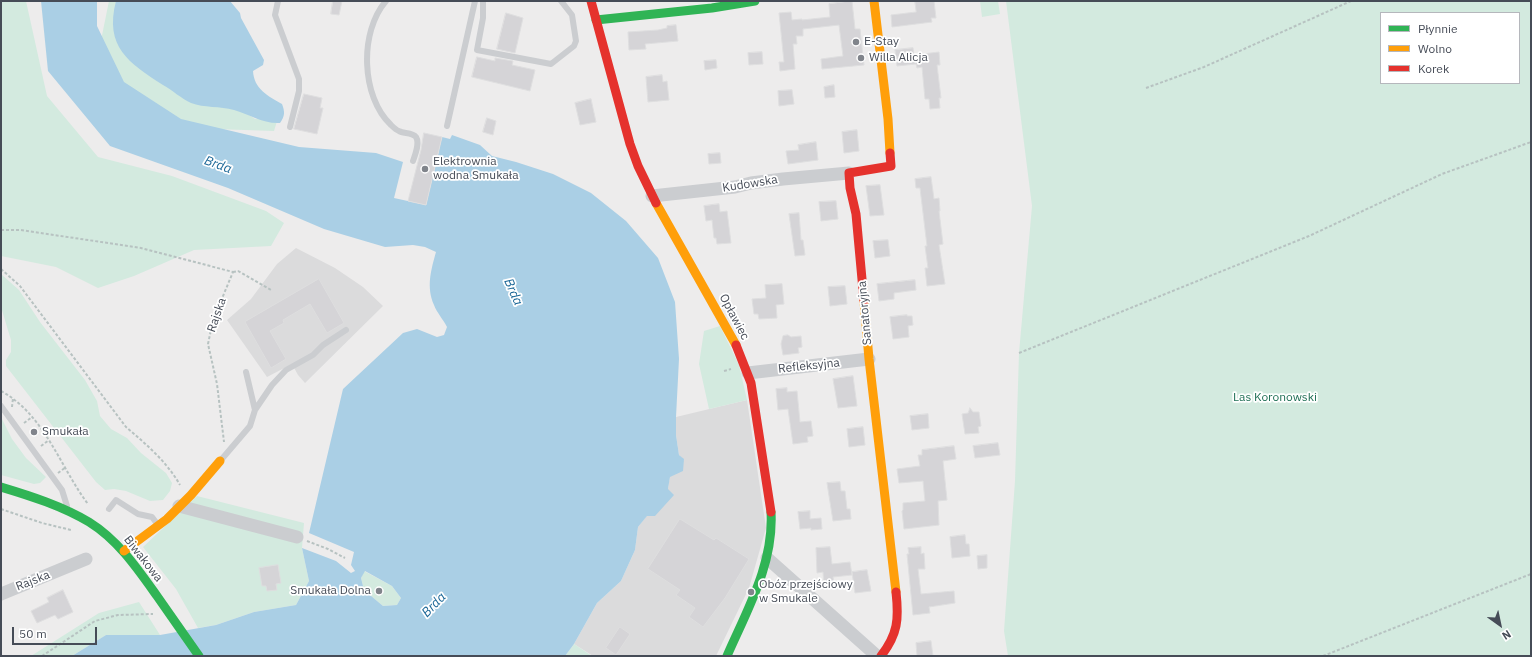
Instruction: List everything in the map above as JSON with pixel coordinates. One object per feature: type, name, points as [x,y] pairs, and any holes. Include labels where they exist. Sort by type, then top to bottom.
[{"type":"street","name":"Opławiec","points":[[591,1],[630,144],[638,166],[652,196],[733,338],[748,373],[756,411],[772,518],[772,536],[767,558],[756,588],[727,656]]},
{"type":"street","points":[[596,20],[712,8],[755,1]]},
{"type":"street","points":[[849,173],[891,166],[888,119],[874,1]]},
{"type":"street","name":"Kudowska","points":[[652,196],[735,187],[751,183],[783,179],[849,173]]},
{"type":"street","name":"Sanatoryjna","points":[[849,173],[850,188],[856,214],[869,359],[898,613],[893,642],[882,656]]},
{"type":"street","name":"Refleksyjna","points":[[748,373],[869,359]]},
{"type":"street","points":[[124,551],[134,542],[159,526],[183,503],[220,461]]},
{"type":"street","name":"Biwakowa","points":[[1,487],[68,510],[96,526],[109,536],[124,551],[199,656]]},
{"type":"street","points":[[183,503],[297,537]]},
{"type":"street","points":[[767,558],[877,656]]},
{"type":"street","name":"Rajska","points":[[1,594],[86,559]]},
{"type":"lane","points":[[278,1],[275,15],[299,79],[299,90],[290,127]]},
{"type":"lane","points":[[386,1],[374,24],[369,40],[367,60],[368,78],[380,112],[399,132],[413,135],[416,138],[417,142],[413,161]]},
{"type":"lane","points":[[448,126],[475,1]]},
{"type":"lane","points":[[482,1],[483,18],[478,50],[551,64],[574,46],[576,41],[572,15],[561,1]]},
{"type":"lane","points":[[220,461],[250,426],[255,410],[272,385],[286,370],[313,355],[323,345],[346,330]]},
{"type":"lane","points":[[246,372],[255,410]]},
{"type":"lane","points":[[1,406],[62,490],[68,510]]},
{"type":"lane","points":[[109,509],[116,500],[138,514],[152,517],[159,526]]},
{"type":"path","points":[[1146,88],[1204,67],[1351,1]]},
{"type":"path","points":[[1019,353],[1302,239],[1442,174],[1531,142]]},
{"type":"path","points":[[1,230],[21,230],[141,248],[233,272],[238,271],[271,290]]},
{"type":"path","points":[[1,269],[20,286],[126,427],[146,444],[172,472],[183,503]]},
{"type":"path","name":"Rajska","points":[[220,461],[224,442],[217,384],[208,344],[213,320],[233,272]]},
{"type":"path","points":[[1,391],[19,402],[32,417],[49,440],[66,467],[75,486],[90,507]]},
{"type":"path","points":[[24,422],[32,417]]},
{"type":"path","points":[[41,446],[49,440]]},
{"type":"path","points":[[53,477],[66,467]]},
{"type":"path","points":[[1,509],[62,528]]},
{"type":"path","points":[[297,537],[328,549],[345,558]]},
{"type":"path","points":[[1323,656],[1531,574]]},
{"type":"path","points":[[42,656],[95,621],[118,615],[158,614]]},
{"type":"shaded area","points":[[296,248],[335,268],[363,287],[383,306],[305,383],[298,375],[292,364],[267,377],[227,320],[251,299],[277,264]]},
{"type":"shaded area","points":[[747,400],[766,528],[749,588],[716,656],[593,656],[574,644],[597,603],[621,581],[635,550],[638,527],[668,489],[670,476],[684,460],[679,455],[676,435],[676,417]]},
{"type":"green space","points":[[1,1],[26,1],[47,96],[98,157],[172,176],[266,211],[284,223],[271,246],[194,250],[134,276],[98,288],[56,267],[1,256]]},
{"type":"green space","points":[[109,1],[124,1],[237,106],[255,119],[278,118],[274,131],[185,128],[136,99],[98,55]]},
{"type":"green space","points":[[980,1],[998,1],[1000,14],[982,17]]},
{"type":"green space","name":"Las Koronowski","points":[[1006,1],[1531,1],[1531,656],[1008,656],[1004,631],[1015,481],[1019,353],[1032,206]]},
{"type":"green space","points":[[1,274],[19,290],[40,322],[85,380],[97,401],[100,416],[111,429],[127,438],[141,453],[166,473],[172,483],[170,491],[163,500],[150,501],[126,491],[114,489],[105,490],[96,482],[6,366],[6,360],[11,352],[11,340],[1,307]]},
{"type":"green space","points":[[720,326],[739,365],[747,400],[709,409],[699,364],[704,331]]},
{"type":"green space","points":[[1,417],[12,439],[26,458],[46,477],[40,483],[34,484],[1,475]]},
{"type":"green space","points":[[197,496],[304,523],[302,548],[309,581],[296,605],[254,612],[216,625],[198,628],[176,589],[143,547]]},
{"type":"green space","points":[[364,571],[392,586],[401,598],[397,605],[383,606],[364,590],[361,578]]},
{"type":"green space","points":[[139,602],[160,635],[106,635],[72,656],[31,656],[99,613]]},
{"type":"green space","points":[[574,644],[592,656],[565,656]]},
{"type":"water","name":"Brda","points":[[41,1],[97,1],[97,26],[124,82],[181,119],[299,147],[376,153],[403,162],[394,198],[426,205],[442,137],[450,139],[452,135],[480,145],[492,156],[553,174],[591,193],[626,221],[658,258],[675,302],[679,359],[676,435],[679,455],[684,459],[683,471],[670,477],[668,489],[674,495],[655,516],[647,516],[638,527],[635,550],[621,581],[597,603],[574,644],[565,656],[72,656],[106,635],[160,635],[216,625],[254,612],[296,605],[309,581],[302,548],[336,561],[351,573],[355,571],[351,565],[354,552],[309,533],[343,389],[403,333],[417,329],[437,337],[444,335],[447,327],[435,308],[430,292],[430,278],[436,252],[425,247],[413,245],[385,247],[324,229],[228,188],[110,146],[48,71]],"holes":[[[365,571],[392,586],[401,598],[397,605],[383,606],[364,590],[361,578]]]},
{"type":"water","points":[[116,1],[230,1],[240,13],[241,18],[264,60],[263,65],[253,71],[254,77],[256,83],[263,91],[282,104],[284,114],[280,123],[268,122],[229,109],[201,106],[191,103],[140,69],[122,52],[117,42],[113,17]]},
{"type":"building","points":[[333,1],[342,1],[339,15],[331,14]]},
{"type":"building","points":[[852,1],[855,29],[860,29],[864,65],[822,69],[821,59],[843,56],[839,25],[803,29],[803,36],[796,36],[797,44],[793,44],[795,69],[780,71],[779,62],[784,62],[779,13],[791,12],[792,20],[830,17],[829,4]]},
{"type":"building","points":[[915,1],[934,1],[936,18],[931,18],[932,22],[892,27],[891,15],[916,12]]},
{"type":"building","points":[[506,13],[523,18],[515,53],[497,49]]},
{"type":"building","points":[[676,25],[678,41],[645,44],[646,49],[629,50],[628,32],[658,30],[667,28],[667,26]]},
{"type":"building","points":[[913,48],[914,55],[939,52],[940,65],[937,65],[941,98],[939,98],[940,108],[930,109],[929,99],[925,99],[922,67],[917,68],[916,64],[897,66],[895,50]]},
{"type":"building","points":[[762,52],[763,64],[749,65],[748,53]]},
{"type":"building","points":[[477,57],[495,61],[495,58],[513,61],[512,65],[535,70],[530,91],[472,77]]},
{"type":"building","points":[[716,60],[717,68],[705,70],[704,61]]},
{"type":"building","points":[[662,75],[663,82],[667,81],[669,100],[648,102],[646,77]]},
{"type":"building","points":[[834,85],[835,97],[825,98],[824,87]]},
{"type":"building","points":[[792,90],[794,104],[779,106],[778,91]]},
{"type":"building","points":[[304,94],[322,98],[320,108],[323,108],[317,134],[294,129]]},
{"type":"building","points":[[591,99],[596,122],[580,125],[575,103]]},
{"type":"building","points":[[487,118],[496,121],[493,135],[483,132]]},
{"type":"building","points":[[857,130],[859,151],[844,153],[842,132]]},
{"type":"building","name":"Elektrownia wodna Smukała","points":[[424,133],[442,137],[426,205],[408,201]]},
{"type":"building","points":[[816,142],[818,160],[788,164],[786,151],[799,150],[798,145]]},
{"type":"building","points":[[720,153],[721,163],[709,164],[708,154]]},
{"type":"building","points":[[931,177],[934,199],[939,198],[943,244],[939,245],[945,284],[927,286],[925,268],[928,268],[925,246],[927,246],[920,188],[916,188],[915,179]]},
{"type":"building","points":[[880,185],[884,215],[870,216],[866,186]]},
{"type":"building","points":[[836,201],[838,219],[821,221],[819,202]]},
{"type":"building","points":[[719,204],[720,212],[727,211],[731,243],[717,244],[716,238],[714,238],[712,220],[706,221],[704,206]]},
{"type":"building","points":[[799,213],[801,240],[803,240],[805,255],[795,256],[789,214]]},
{"type":"building","points":[[888,240],[890,256],[875,258],[873,241]]},
{"type":"building","points":[[319,279],[344,323],[327,333],[310,304],[283,320],[284,323],[270,331],[286,359],[271,368],[245,322]]},
{"type":"building","points":[[915,280],[916,290],[894,293],[894,299],[879,301],[877,284]]},
{"type":"building","points":[[782,284],[784,304],[776,305],[777,318],[759,319],[758,314],[754,314],[752,299],[766,298],[765,285]]},
{"type":"building","points":[[845,286],[847,304],[830,306],[828,287]]},
{"type":"building","points":[[907,315],[912,316],[913,325],[908,326],[909,337],[893,339],[890,317]]},
{"type":"building","points":[[788,335],[791,337],[801,336],[802,347],[798,348],[799,353],[783,355],[781,344],[783,336]]},
{"type":"building","points":[[853,376],[857,406],[838,408],[833,379]]},
{"type":"building","points":[[787,388],[787,392],[797,391],[800,422],[811,421],[813,436],[807,437],[808,442],[793,444],[788,409],[778,410],[776,389]]},
{"type":"building","points":[[970,408],[973,412],[979,412],[981,426],[978,427],[979,433],[965,434],[962,414],[968,413]]},
{"type":"building","points":[[928,414],[929,428],[912,430],[910,416]]},
{"type":"building","points":[[863,427],[865,445],[849,447],[847,429]]},
{"type":"building","points":[[998,443],[1000,455],[975,458],[973,446]]},
{"type":"building","points":[[954,446],[956,459],[943,461],[947,500],[938,501],[939,525],[904,529],[902,511],[903,503],[925,501],[923,481],[899,483],[897,469],[920,466],[918,455],[922,455],[922,450]]},
{"type":"building","points":[[840,482],[841,491],[845,491],[847,509],[850,509],[851,519],[833,521],[827,483]]},
{"type":"building","points":[[810,511],[810,519],[821,518],[822,529],[800,529],[798,512]]},
{"type":"building","points":[[680,519],[714,540],[716,538],[749,559],[725,598],[703,627],[689,617],[695,608],[676,595],[680,590],[648,569]]},
{"type":"building","points":[[965,535],[966,544],[969,544],[970,556],[952,558],[950,537]]},
{"type":"building","points":[[830,547],[832,564],[850,562],[852,575],[833,577],[834,585],[824,586],[823,572],[817,573],[816,548]]},
{"type":"building","points":[[921,547],[921,554],[924,553],[925,569],[918,569],[921,594],[954,591],[955,603],[929,607],[930,613],[913,615],[907,554],[909,554],[908,548]]},
{"type":"building","points":[[987,555],[987,568],[978,569],[977,556]]},
{"type":"building","points":[[278,565],[281,583],[276,584],[277,590],[267,591],[266,586],[262,586],[259,568]]},
{"type":"building","points":[[867,570],[871,591],[855,593],[852,572]]},
{"type":"building","points":[[63,590],[73,612],[58,619],[55,615],[37,623],[31,611],[49,602],[47,598]]},
{"type":"building","points":[[620,627],[630,634],[616,655],[606,648]]},
{"type":"building","points":[[931,641],[933,656],[917,656],[916,643]]},
{"type":"traffic: fast","points":[[596,20],[712,8],[755,1]]},
{"type":"traffic: fast","points":[[1,487],[68,511],[89,522],[109,537],[142,575],[199,656]]},
{"type":"traffic: fast","points":[[727,656],[751,604],[764,568],[771,531],[771,512]]},
{"type":"traffic: slow","points":[[874,1],[888,119],[890,153]]},
{"type":"traffic: slow","points":[[656,203],[736,345]]},
{"type":"traffic: slow","points":[[864,301],[869,359],[896,592]]},
{"type":"traffic: slow","points":[[124,551],[167,519],[191,495],[220,461]]},
{"type":"traffic: jam","points":[[591,1],[630,144],[638,166],[656,203]]},
{"type":"traffic: jam","points":[[864,301],[856,214],[850,188],[849,173],[891,166],[890,153]]},
{"type":"traffic: jam","points":[[736,345],[751,383],[771,512]]},
{"type":"traffic: jam","points":[[881,656],[891,641],[896,626],[896,592]]},
{"type":"place","name":"E-Stay","points":[[856,42]]},
{"type":"place","name":"Willa Alicja","points":[[861,58]]},
{"type":"place","name":"Elektrownia wodna Smukała","points":[[425,169]]},
{"type":"place","name":"Smukała","points":[[34,432]]},
{"type":"place","name":"Smukała Dolna","points":[[379,591]]},
{"type":"place","name":"Obóz przejściowy w Smukale","points":[[751,592]]}]
